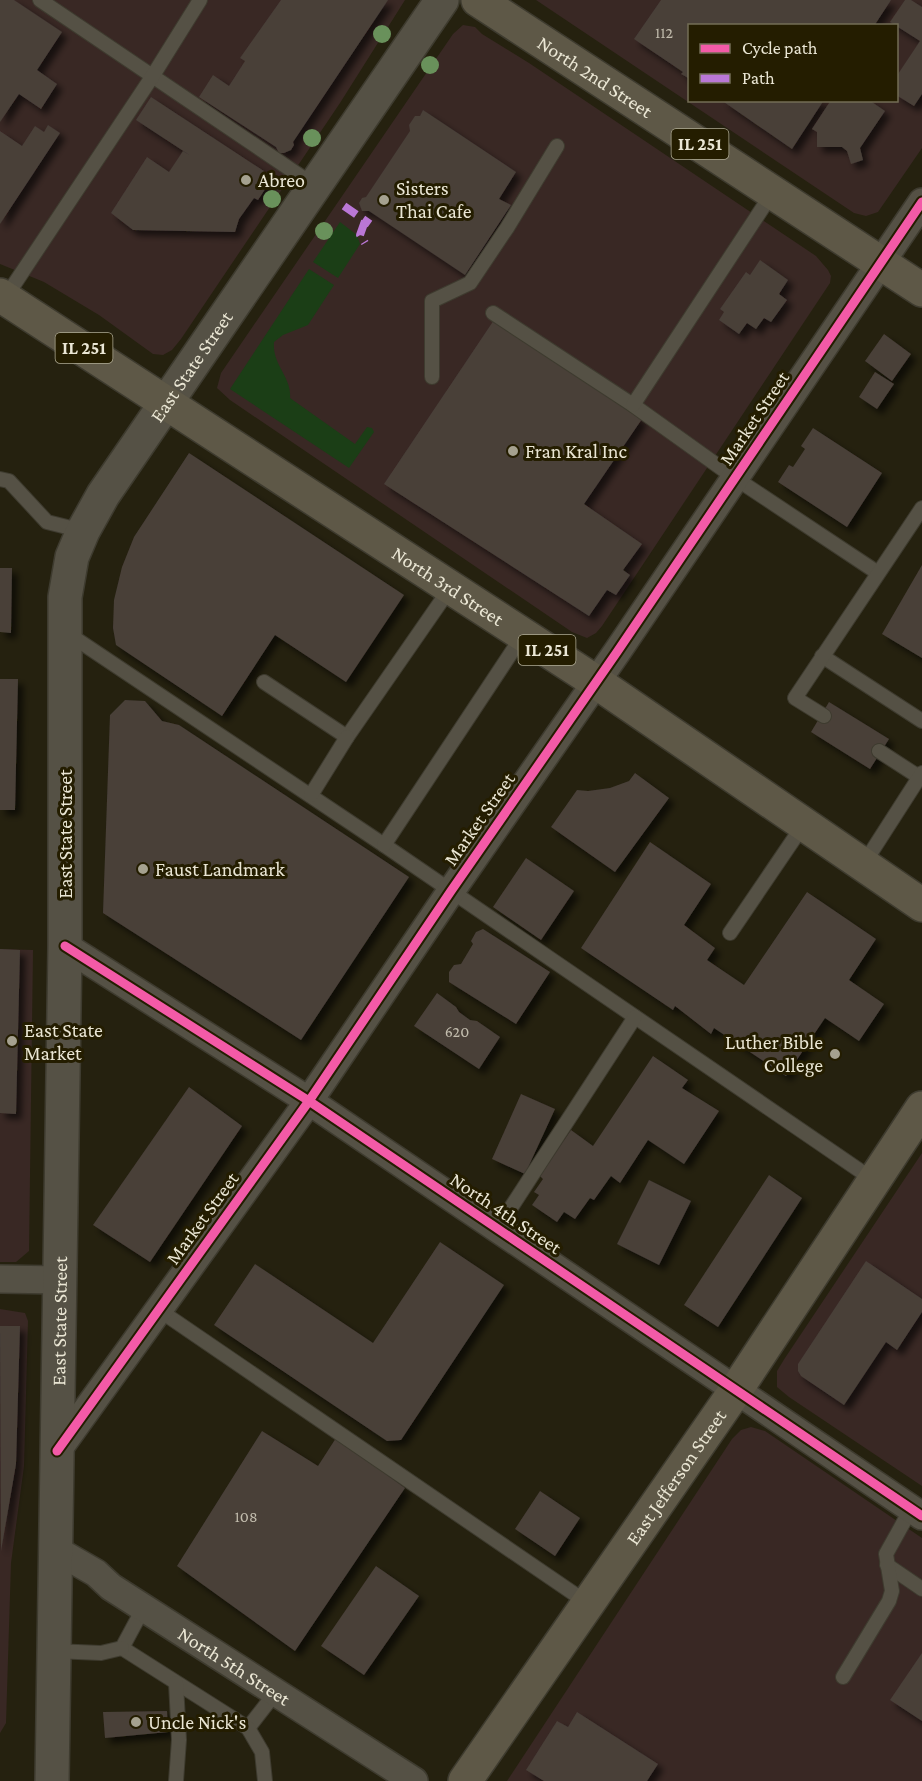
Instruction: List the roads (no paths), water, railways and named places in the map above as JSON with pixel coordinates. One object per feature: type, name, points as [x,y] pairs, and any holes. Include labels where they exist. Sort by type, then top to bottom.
[{"type":"main road","name":"East State Street","points":[[52,1781],[65,946],[65,631],[67,587],[72,557],[103,495],[442,0]]},
{"type":"main road","name":"North 2nd Street","points":[[478,0],[922,290]]},
{"type":"main road","name":"North 3rd Street","points":[[2,296],[597,682],[922,905]]},
{"type":"main road","name":"East Jefferson Street","points":[[465,1781],[736,1390],[922,1108]]},
{"type":"street","name":"Market Street","points":[[57,1450],[309,1101],[451,891],[597,682],[922,202]]},
{"type":"street","name":"North 4th Street","points":[[65,946],[309,1101],[917,1513]]},
{"type":"street","points":[[0,1279],[59,1280]]},
{"type":"street","name":"North 5th Street","points":[[56,1550],[96,1573],[111,1587],[414,1781]]},
{"type":"lane","points":[[40,0],[315,186]]},
{"type":"lane","points":[[2,296],[152,77],[200,0]]},
{"type":"lane","points":[[432,377],[432,301],[470,283],[557,146]]},
{"type":"lane","points":[[633,405],[773,192]]},
{"type":"lane","points":[[493,313],[633,405],[735,478],[878,573]]},
{"type":"lane","points":[[0,479],[9,481],[46,522],[83,531]]},
{"type":"lane","points":[[824,716],[795,698],[922,508]]},
{"type":"lane","points":[[311,795],[347,737],[451,587]]},
{"type":"lane","points":[[65,631],[311,795],[875,1180]]},
{"type":"lane","points":[[384,845],[524,635]]},
{"type":"lane","points":[[822,656],[922,721]]},
{"type":"lane","points":[[264,682],[347,737]]},
{"type":"lane","points":[[863,865],[921,775],[879,751]]},
{"type":"lane","points":[[730,933],[804,824]]},
{"type":"lane","points":[[497,1229],[635,1017]]},
{"type":"lane","points":[[159,1310],[589,1604]]},
{"type":"lane","points":[[843,1677],[889,1601],[892,1591],[886,1554],[890,1545],[917,1513]]},
{"type":"lane","points":[[887,1565],[922,1589]]},
{"type":"lane","points":[[122,1648],[144,1607]]},
{"type":"lane","points":[[54,1651],[101,1653],[122,1648],[248,1728],[262,1752],[265,1781]]},
{"type":"lane","points":[[176,1683],[178,1740],[176,1781]]},
{"type":"lane","points":[[248,1728],[276,1692]]},
{"type":"place","name":"Abreo","points":[[246,180]]},
{"type":"place","name":"Sisters Thai Cafe","points":[[384,200]]},
{"type":"place","name":"Fran Kral Inc","points":[[513,451]]},
{"type":"place","name":"Faust Landmark","points":[[143,869]]},
{"type":"place","name":"East State Market","points":[[12,1041]]},
{"type":"place","name":"Luther Bible College","points":[[835,1054]]},
{"type":"place","name":"Uncle Nick's","points":[[136,1722]]}]
